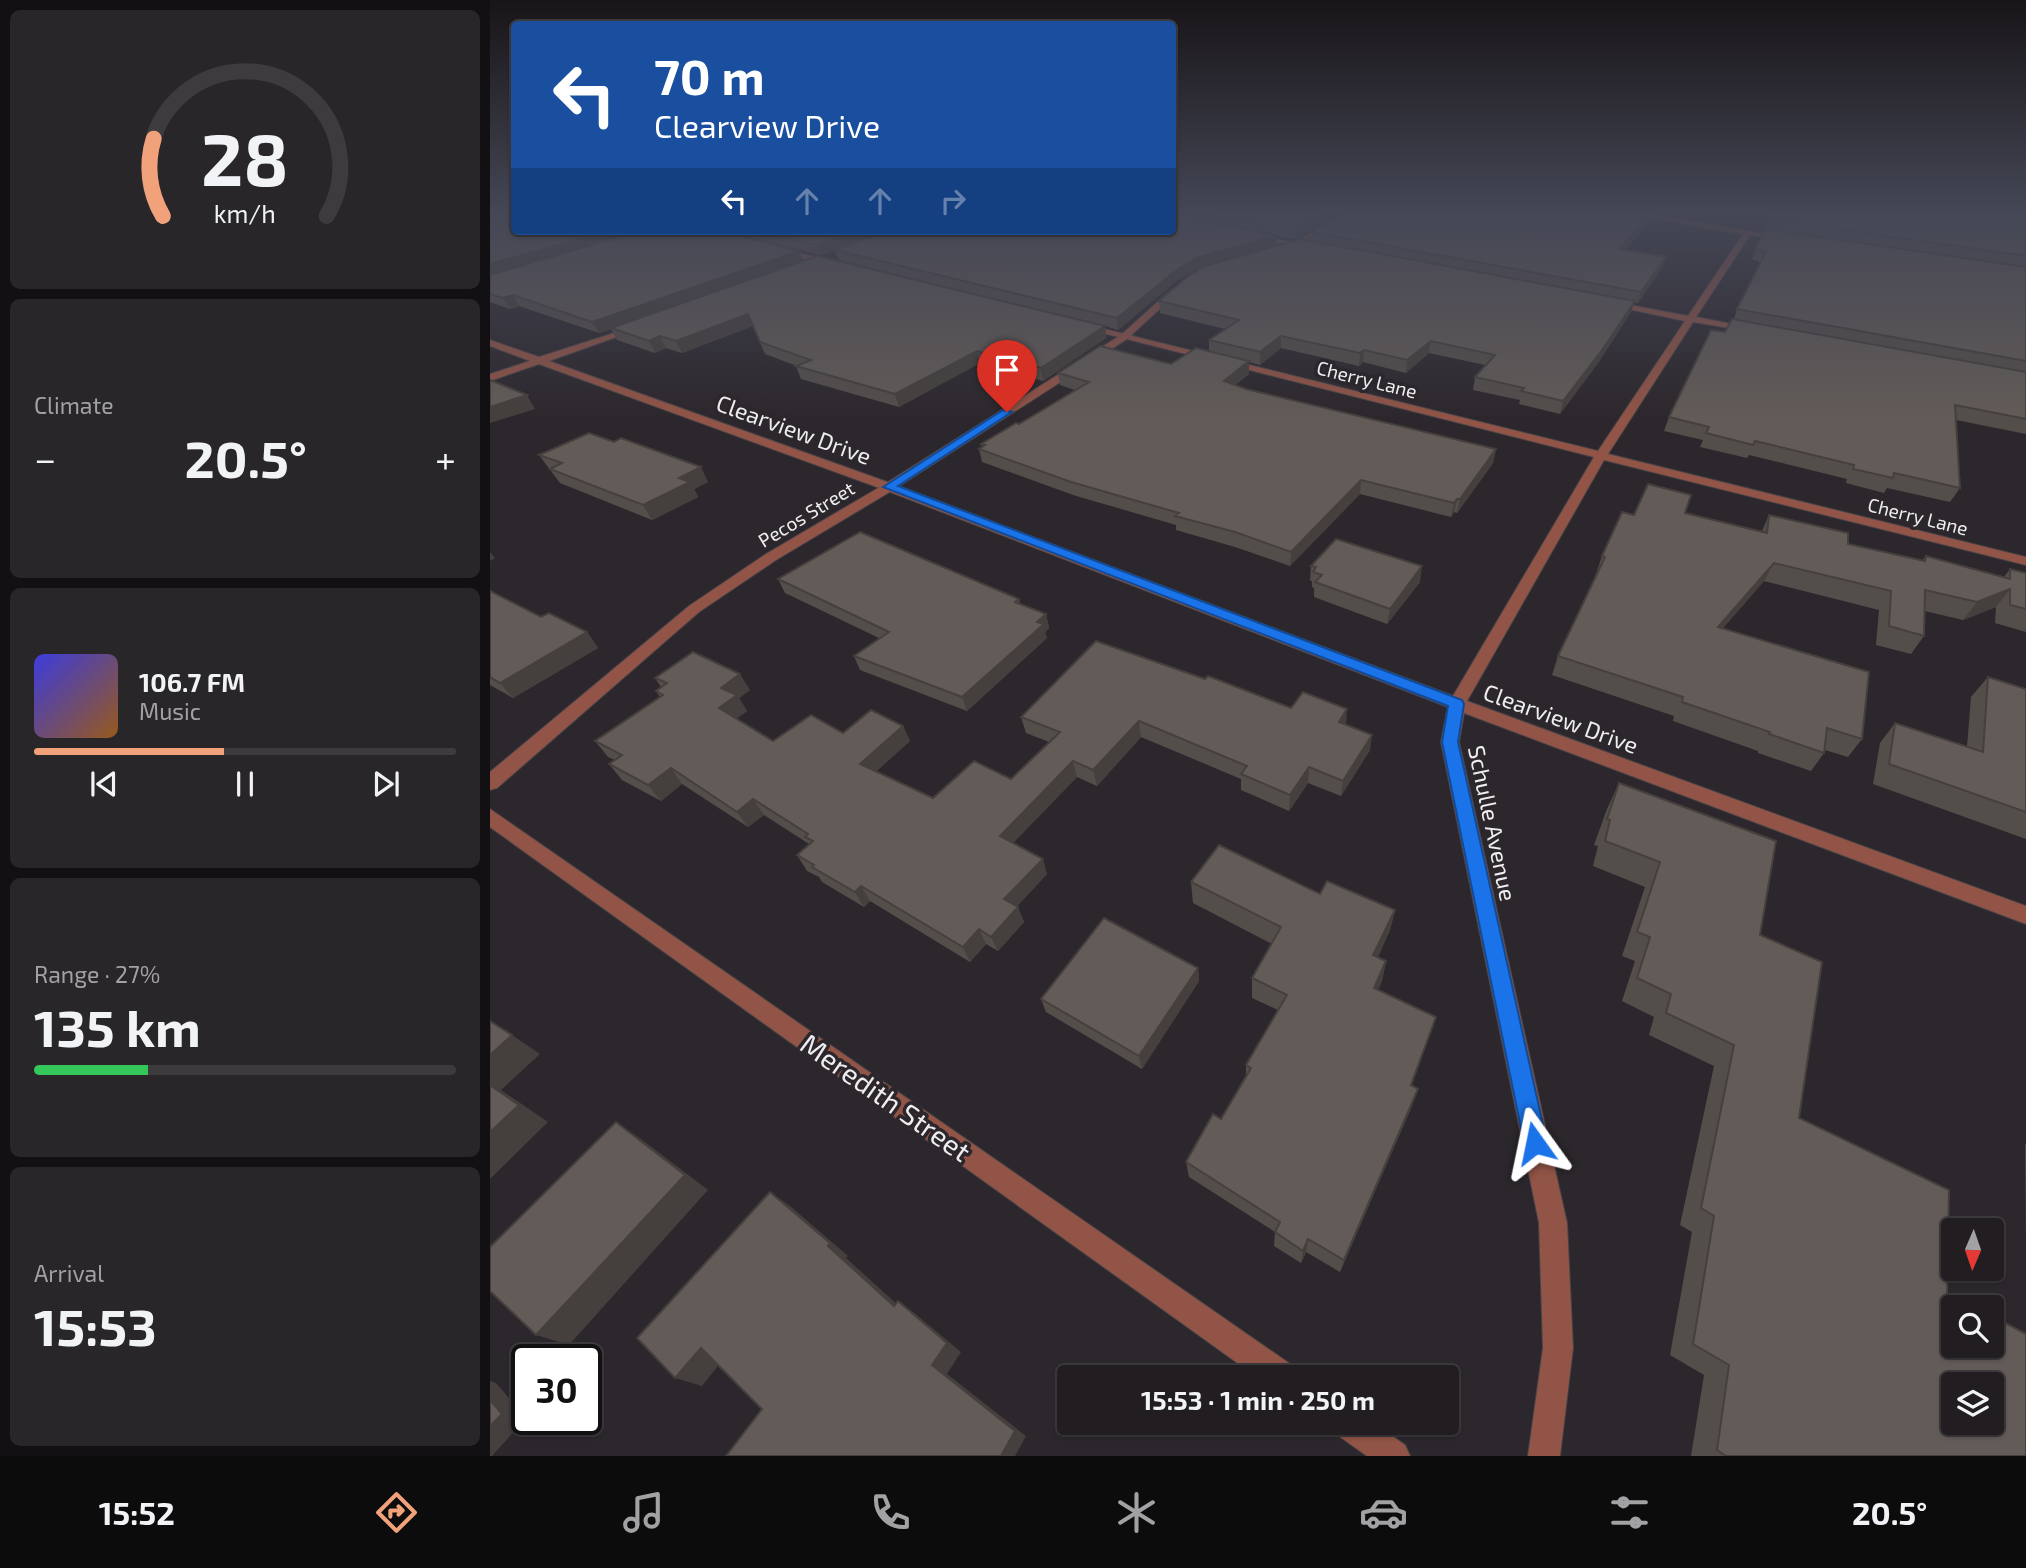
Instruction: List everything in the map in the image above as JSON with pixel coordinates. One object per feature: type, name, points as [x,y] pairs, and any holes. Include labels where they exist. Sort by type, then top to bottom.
[{"type":"street","name":"Schulle Avenue","points":[[1544,1456],[1558,1348],[1553,1223],[1450,742],[1457,704],[1601,455],[1713,283]]},
{"type":"street","name":"Pecos Street","points":[[490,783],[694,609],[771,557],[889,487],[1124,337],[1183,284]]},
{"type":"street","points":[[1595,301],[1757,331]]},
{"type":"street","name":"Cherry Lane","points":[[1072,324],[2026,561]]},
{"type":"street","points":[[490,378],[641,325]]},
{"type":"street","name":"Clearview Drive","points":[[490,343],[889,487],[1457,704],[2026,915]]},
{"type":"street","name":"Meredith Street","points":[[490,817],[1266,1365]]},
{"type":"street","points":[[1364,1435],[1394,1456]]},
{"type":"building","points":[[490,283],[706,283],[592,322],[513,295],[503,298],[490,294]]},
{"type":"building","points":[[740,283],[928,283],[1105,326],[1041,368],[977,351],[895,394],[796,366],[811,360],[760,342],[748,314],[676,341],[660,336],[649,341],[611,328]]},
{"type":"building","points":[[972,283],[1161,283],[1117,318]]},
{"type":"building","points":[[1180,283],[1537,283],[1635,301],[1563,401],[1521,391],[1524,388],[1475,377],[1495,355],[1431,341],[1407,360],[1281,336],[1260,352],[1209,340],[1239,320],[1159,301]]},
{"type":"building","points":[[1591,283],[1647,283],[1641,292]]},
{"type":"building","points":[[1750,283],[2026,283],[2026,361],[1737,309]]},
{"type":"building","points":[[1732,319],[2026,372],[2026,419],[1955,405],[1960,488],[1894,473],[1893,478],[1853,469],[1854,465],[1755,441],[1753,445],[1706,433],[1709,427],[1669,417],[1711,330],[1725,332]]},
{"type":"building","points":[[1100,346],[1171,364],[1196,348],[1249,361],[1224,381],[1246,389],[1496,449],[1460,499],[1454,503],[1361,480],[1291,552],[1235,532],[1175,516],[1179,513],[1071,482],[979,449],[985,445],[981,444],[1089,382],[1058,373]]},
{"type":"building","points":[[490,380],[527,395],[490,407]]},
{"type":"building","points":[[589,433],[614,442],[621,438],[701,467],[679,478],[690,482],[643,505],[550,469],[562,463],[539,455]]},
{"type":"building","points":[[1648,484],[1691,495],[1685,513],[1767,533],[1769,515],[1848,533],[1848,544],[1925,561],[1926,556],[2010,579],[2010,569],[2026,573],[2026,609],[2010,605],[2010,589],[1977,602],[1925,590],[1924,636],[1889,626],[1891,591],[1774,563],[1718,627],[1869,672],[1862,739],[1827,728],[1824,753],[1682,702],[1683,697],[1558,656],[1605,557],[1602,556],[1622,512],[1634,515]]},
{"type":"building","points":[[860,532],[1019,599],[1015,602],[1046,614],[1037,622],[1044,624],[962,697],[854,656],[889,632],[778,579]]},
{"type":"building","points":[[1336,539],[1422,566],[1390,609],[1315,582],[1322,575],[1313,572],[1316,567],[1311,566]]},
{"type":"building","points":[[490,591],[541,617],[549,613],[587,632],[500,683],[490,677]]},
{"type":"building","points":[[1096,641],[1205,679],[1208,676],[1291,708],[1303,692],[1347,709],[1339,722],[1372,735],[1343,781],[1309,767],[1290,795],[1241,774],[1247,766],[1139,721],[1093,770],[1073,761],[1000,836],[1043,859],[1004,899],[1018,907],[991,937],[979,929],[963,947],[861,886],[855,892],[812,867],[814,865],[797,855],[813,841],[805,837],[808,834],[753,799],[737,812],[671,768],[648,785],[609,764],[622,755],[595,741],[663,695],[656,691],[667,683],[655,678],[693,652],[740,674],[721,688],[737,695],[719,708],[773,741],[811,715],[843,733],[871,710],[903,726],[860,764],[933,798],[974,761],[1011,779],[1060,732],[1021,717]]},
{"type":"building","points":[[1988,677],[2026,689],[2026,812],[1889,764],[1895,723],[1983,752]]},
{"type":"building","points":[[1619,783],[1776,841],[1760,935],[1822,962],[1799,1118],[1949,1190],[1948,1218],[1941,1218],[1941,1281],[1947,1281],[1947,1293],[1951,1295],[1941,1295],[1941,1358],[2004,1358],[2004,1322],[2026,1334],[2026,1456],[1726,1456],[1717,1450],[1729,1365],[1693,1344],[1714,1216],[1701,1208],[1734,1045],[1666,1013],[1671,994],[1637,978],[1650,937],[1637,932],[1660,862],[1605,841],[1610,820],[1607,819]]},
{"type":"building","points":[[1219,845],[1320,894],[1327,881],[1395,910],[1373,955],[1386,961],[1374,988],[1436,1017],[1411,1085],[1418,1089],[1344,1260],[1308,1239],[1303,1251],[1275,1232],[1280,1222],[1186,1162],[1213,1114],[1221,1119],[1251,1068],[1246,1065],[1287,995],[1252,978],[1281,927],[1191,882]]},
{"type":"building","points":[[1104,918],[1198,968],[1139,1056],[1041,999]]},
{"type":"building","points":[[490,1021],[512,1035],[490,1055]]},
{"type":"building","points":[[490,1085],[519,1105],[490,1132]]},
{"type":"building","points":[[616,1122],[685,1175],[536,1335],[490,1291],[490,1247]]},
{"type":"building","points":[[770,1192],[830,1243],[828,1246],[894,1306],[898,1301],[947,1343],[932,1365],[1015,1431],[1001,1456],[726,1456],[762,1409],[701,1348],[675,1378],[637,1338]]},
{"type":"building","points":[[490,1400],[502,1414],[490,1426]]},
{"type":"route","points":[[1007,412],[889,487],[1457,704],[1450,742],[1535,1143]]}]
